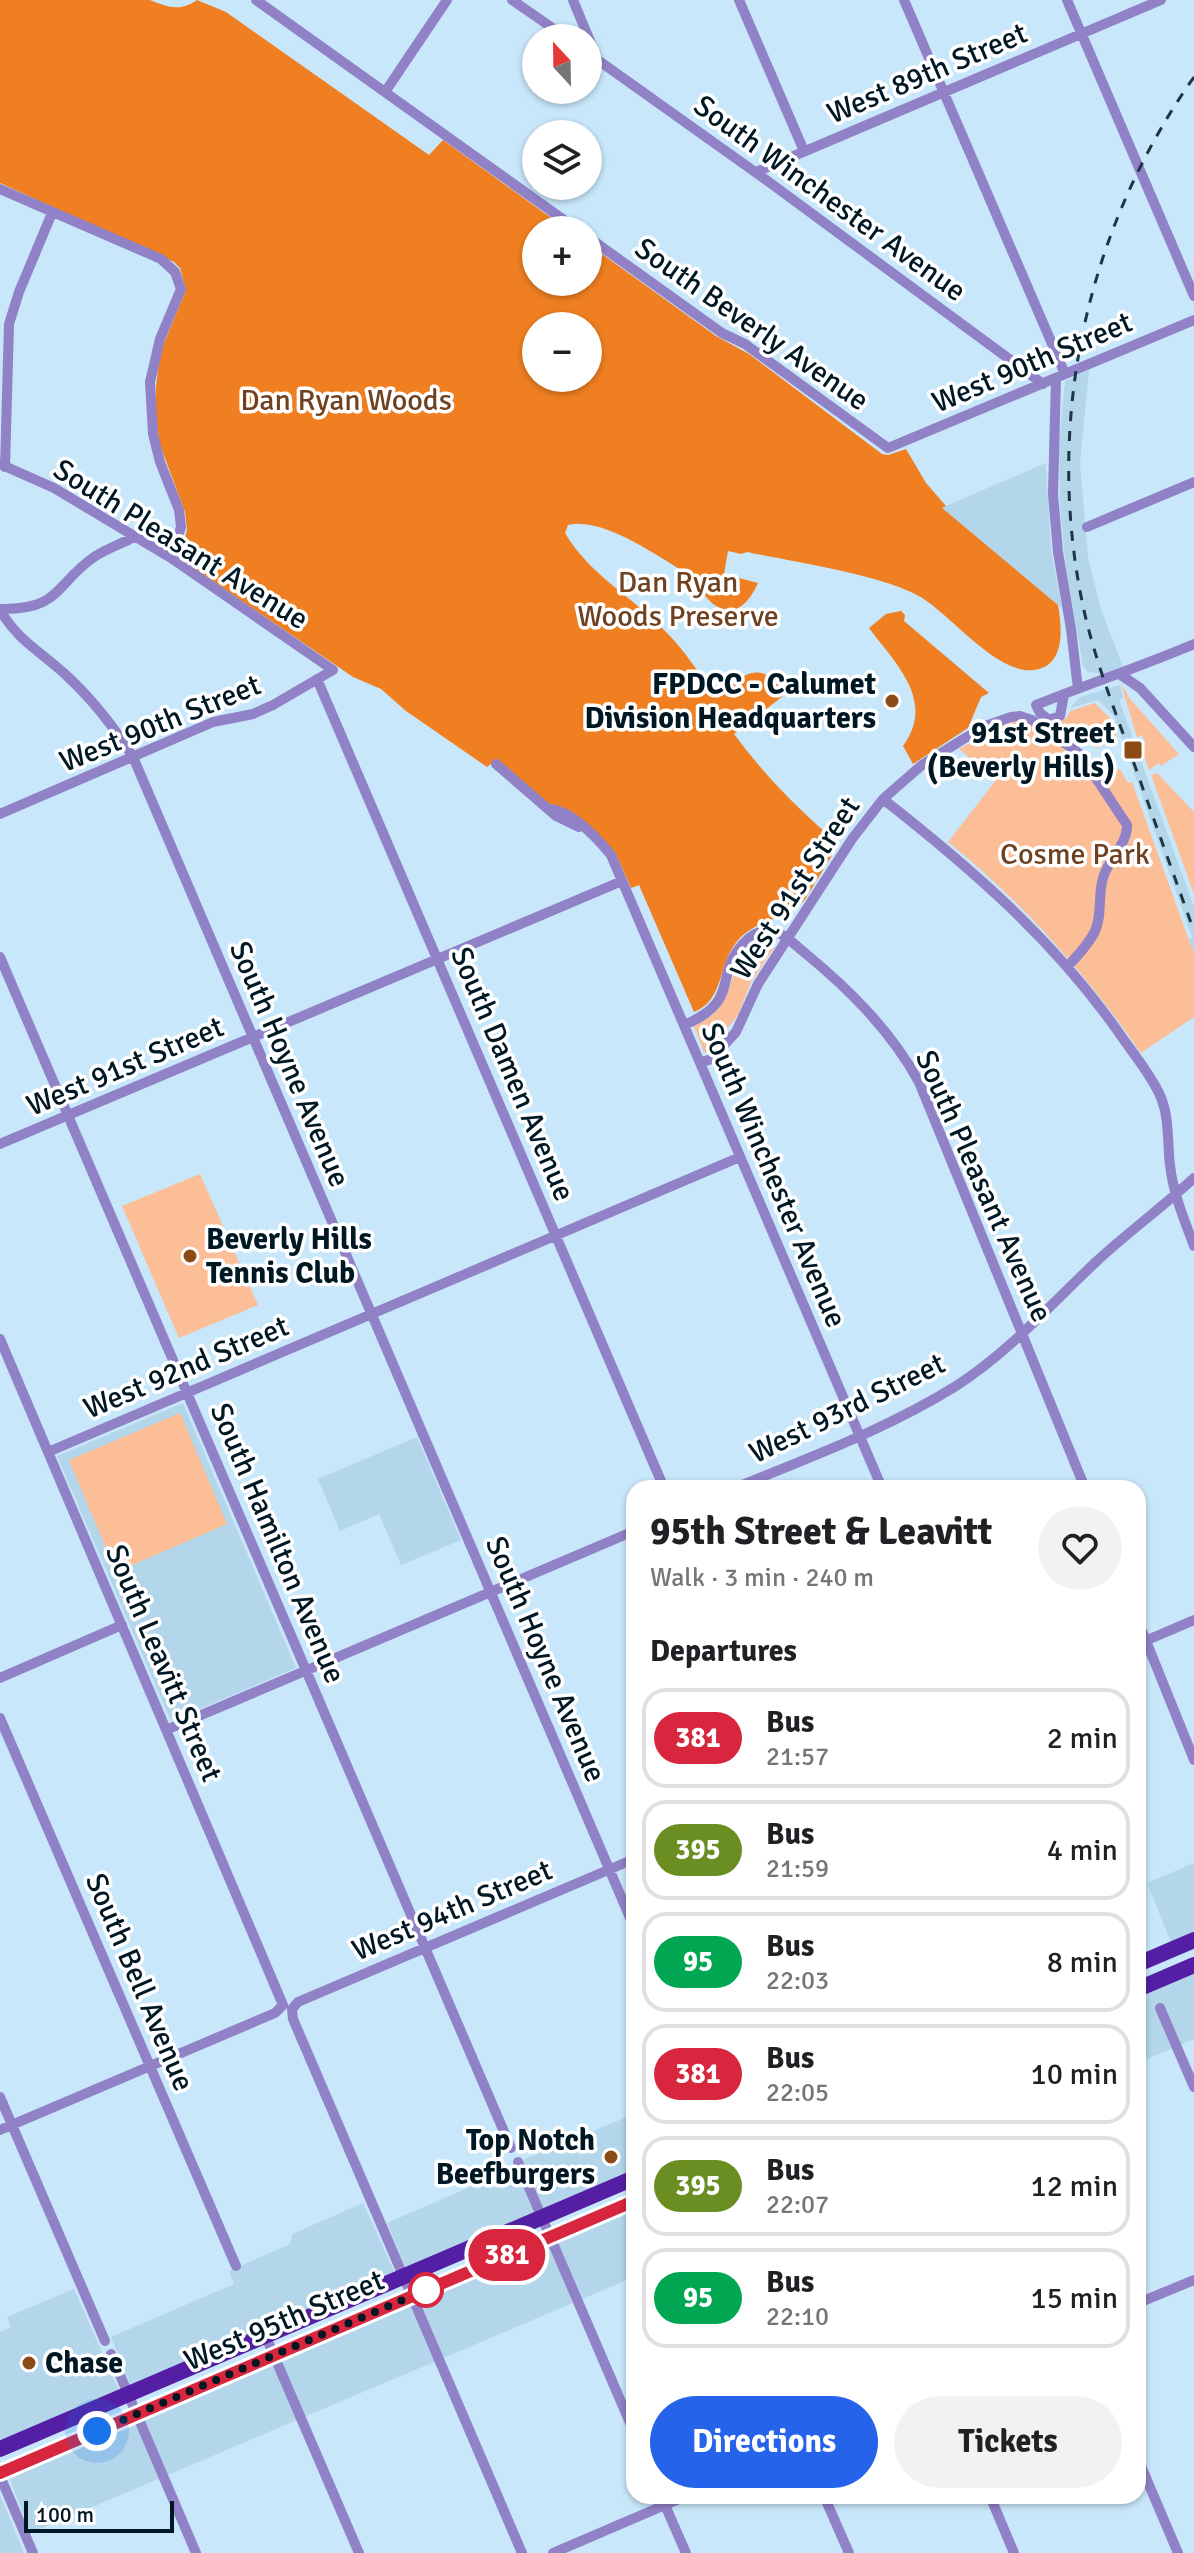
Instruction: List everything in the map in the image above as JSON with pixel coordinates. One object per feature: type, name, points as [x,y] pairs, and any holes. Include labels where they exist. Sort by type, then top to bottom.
[{"type":"main road","points":[[1146,1961],[1194,1940]]},
{"type":"main road","points":[[1146,1986],[1194,1965]]},
{"type":"main road","name":"West 95th Street","points":[[0,2449],[626,2181]]},
{"type":"main road","name":"West 95th Street","points":[[0,2474],[626,2204]]},
{"type":"street","points":[[256,0],[558,216]]},
{"type":"street","points":[[385,92],[447,0]]},
{"type":"street","points":[[512,0],[547,24]]},
{"type":"street","points":[[573,0],[582,24]]},
{"type":"street","points":[[739,0],[804,151]]},
{"type":"street","points":[[904,0],[1061,376],[1053,460],[1054,509],[1078,689]]},
{"type":"street","points":[[1067,0],[1194,296]]},
{"type":"street","name":"West 89th Street","points":[[756,172],[1161,0]]},
{"type":"street","name":"South Winchester Avenue","points":[[602,62],[1043,384]]},
{"type":"street","points":[[0,189],[161,259],[175,272],[181,289],[160,339],[150,382],[153,434],[160,462],[179,510],[181,527],[171,558]]},
{"type":"street","points":[[2,466],[9,324],[52,213]]},
{"type":"street","name":"South Beverly Avenue","points":[[602,247],[722,333],[745,344],[888,448]]},
{"type":"street","name":"West 90th Street","points":[[888,448],[1194,320]]},
{"type":"street","name":"South Pleasant Avenue","points":[[2,466],[54,488],[171,558],[333,670]]},
{"type":"street","points":[[1087,527],[1194,482]]},
{"type":"street","points":[[0,609],[22,609],[44,602],[61,591],[95,557],[134,537]]},
{"type":"street","name":"South Hoyne Avenue","points":[[0,609],[20,638],[42,654],[94,704],[133,757],[626,1909]]},
{"type":"street","points":[[1064,694],[1063,710],[1054,719],[1044,718],[1036,705],[1064,694],[1078,689],[1121,675],[1194,644]]},
{"type":"street","name":"West 90th Street","points":[[0,814],[213,722],[253,714],[333,670]]},
{"type":"street","points":[[1121,675],[1140,688],[1194,747]]},
{"type":"street","name":"South Damen Avenue","points":[[317,679],[661,1480]]},
{"type":"street","name":"West 91st Street","points":[[700,1063],[711,1059],[736,1032],[758,984],[852,839],[883,799],[922,765],[988,725],[1020,716],[1032,720],[1072,747],[1089,765],[1127,825],[1128,833],[1112,856],[1102,881],[1099,918],[1094,935],[1068,966]]},
{"type":"street","points":[[496,764],[556,816],[583,828],[602,844],[611,855],[622,881]]},
{"type":"street","points":[[883,799],[992,888],[1068,966],[1104,1011],[1160,1094],[1167,1117],[1175,1195],[1194,1246]]},
{"type":"street","name":"South Winchester Avenue","points":[[622,881],[878,1480]]},
{"type":"street","name":"West 91st Street","points":[[0,1144],[622,881]]},
{"type":"street","points":[[684,1025],[704,1016],[714,1007],[722,995],[735,957],[745,942],[767,930],[773,930],[787,939]]},
{"type":"street","name":"South Pleasant Avenue","points":[[787,939],[840,982],[878,1023],[919,1082],[1082,1480]]},
{"type":"street","name":"South Hamilton Avenue","points":[[0,957],[511,2148]]},
{"type":"street","name":"West 92nd Street","points":[[48,1452],[740,1157]]},
{"type":"street","name":"West 93rd Street","points":[[754,1480],[859,1436],[926,1404],[959,1384],[1023,1333],[1097,1261],[1194,1178]]},
{"type":"street","name":"South Leavitt Street","points":[[0,1339],[522,2553]]},
{"type":"street","points":[[166,1730],[626,1534]]},
{"type":"street","points":[[1146,1640],[1194,1620]]},
{"type":"street","points":[[0,1678],[122,1625]]},
{"type":"street","points":[[1146,1651],[1194,1760]]},
{"type":"street","name":"South Bell Avenue","points":[[0,1718],[236,2266]]},
{"type":"street","name":"West 94th Street","points":[[0,2130],[287,2011],[298,2002],[626,1863]]},
{"type":"street","points":[[1160,2008],[1194,2087]]},
{"type":"street","points":[[0,2097],[105,2341]]},
{"type":"street","points":[[518,2162],[626,2413]]},
{"type":"street","points":[[1146,2300],[1194,2280]]},
{"type":"street","points":[[266,2337],[359,2553]]},
{"type":"street","points":[[111,2354],[196,2553]]},
{"type":"street","points":[[0,2474],[33,2553]]},
{"type":"street","points":[[1146,2478],[1178,2553]]},
{"type":"street","points":[[553,2553],[655,2504]]},
{"type":"street","points":[[665,2504],[686,2553]]},
{"type":"street","points":[[828,2504],[849,2553]]},
{"type":"street","points":[[993,2504],[1014,2553]]},
{"type":"shaded area","points":[[1089,370],[1080,463],[1088,557],[1101,609],[1123,667],[1104,674],[1088,672],[1083,666],[1066,568],[1060,508],[1059,447],[1065,381]]},
{"type":"shaded area","points":[[1046,463],[1051,549],[1062,608],[941,508]]},
{"type":"shaded area","points":[[1120,685],[1123,698],[1119,700],[1194,907],[1194,954],[1189,939],[1192,937],[1114,716],[1098,700],[1070,708],[1080,697]]},
{"type":"shaded area","points":[[183,1403],[296,1668],[171,1721],[57,1456]]},
{"type":"shaded area","points":[[417,1437],[461,1540],[401,1565],[379,1514],[340,1531],[318,1479]]},
{"type":"shaded area","points":[[1194,1863],[1194,1932],[1171,1942],[1147,1883]]},
{"type":"shaded area","points":[[1194,1969],[1194,2039],[1146,2060],[1146,1990]]},
{"type":"shaded area","points":[[626,2117],[626,2174],[406,2268],[387,2223],[505,2172],[518,2162]]},
{"type":"shaded area","points":[[363,2203],[395,2273],[130,2384],[111,2337],[234,2284],[229,2271],[290,2244],[292,2234]]},
{"type":"shaded area","points":[[626,2211],[626,2280],[31,2533],[9,2478]]},
{"type":"shaded area","points":[[74,2289],[119,2391],[0,2440],[0,2332],[11,2327],[7,2317]]},
{"type":"shaded area","points":[[0,2495],[24,2553],[0,2553]]},
{"type":"green space","name":"Dan Ryan Woods","points":[[0,0],[150,0],[174,7],[197,0],[226,12],[429,155],[443,140],[522,197],[522,200],[549,216],[522,216],[522,296],[602,296],[602,254],[716,336],[749,354],[882,454],[906,449],[926,483],[946,506],[942,508],[1058,605],[1061,635],[1056,654],[1044,667],[1020,669],[992,655],[928,602],[912,593],[868,577],[747,552],[728,551],[724,574],[758,583],[742,605],[725,610],[713,604],[698,589],[700,582],[635,543],[599,527],[568,525],[565,533],[587,562],[667,633],[713,692],[719,694],[742,677],[756,673],[780,685],[777,688],[783,696],[734,734],[783,792],[839,844],[804,901],[787,913],[750,930],[735,944],[716,991],[704,1007],[694,1012],[639,885],[631,888],[616,854],[575,814],[546,802],[497,759],[487,767],[406,711],[381,689],[353,677],[182,560],[180,556],[187,530],[185,512],[160,445],[156,418],[160,353],[186,290],[180,268],[174,262],[0,183]]},
{"type":"green space","points":[[901,611],[905,615],[904,621],[989,693],[981,697],[968,728],[913,764],[903,746],[912,729],[914,698],[900,669],[869,628],[886,614]]},
{"type":"green space","points":[[1121,684],[1130,699],[1179,754],[1161,766],[1159,763],[1149,770],[1141,747],[1146,744],[1142,735],[1137,737]]},
{"type":"green space","points":[[1095,703],[1110,718],[1118,740],[1096,748],[1044,722],[1059,723],[1070,711]]},
{"type":"green space","name":"Cosme Park","points":[[1018,721],[1049,736],[1090,780],[1120,769],[1128,783],[1132,782],[1194,954],[1194,1017],[1141,1053],[1098,995],[1052,941],[976,865],[948,842],[996,780],[959,749],[1005,724]]},
{"type":"green space","points":[[1157,773],[1194,812],[1194,894],[1151,775]]},
{"type":"green space","points":[[766,936],[773,941],[774,948],[751,982],[738,1015],[709,1052],[704,1052],[694,1026],[719,1008],[741,956],[755,940]]},
{"type":"green space","name":"Beverly Hills Tennis Club","points":[[200,1174],[258,1305],[179,1338],[122,1206]]},
{"type":"green space","points":[[180,1413],[227,1524],[116,1572],[69,1460]]},
{"type":"railway","points":[[1194,77],[1157,136],[1126,198],[1101,263],[1083,330],[1073,398],[1069,467],[1072,537],[1087,625],[1194,931]]},
{"type":"bus line","name":"381","points":[[0,2473],[626,2204]]},
{"type":"place","name":"FPDCC - Calumet Division Headquarters","points":[[892,701]]},
{"type":"place","name":"91st Street (Beverly Hills)","points":[[1133,750]]},
{"type":"place","name":"Beverly Hills Tennis Club","points":[[190,1256]]},
{"type":"place","name":"Top Notch Beefburgers","points":[[611,2157]]},
{"type":"place","name":"Chase","points":[[29,2363]]},
{"type":"route","points":[[97,2431],[426,2290]]},
{"type":"park label","name":"Dan Ryan Woods Preserve","points":[[678,599]]}]
